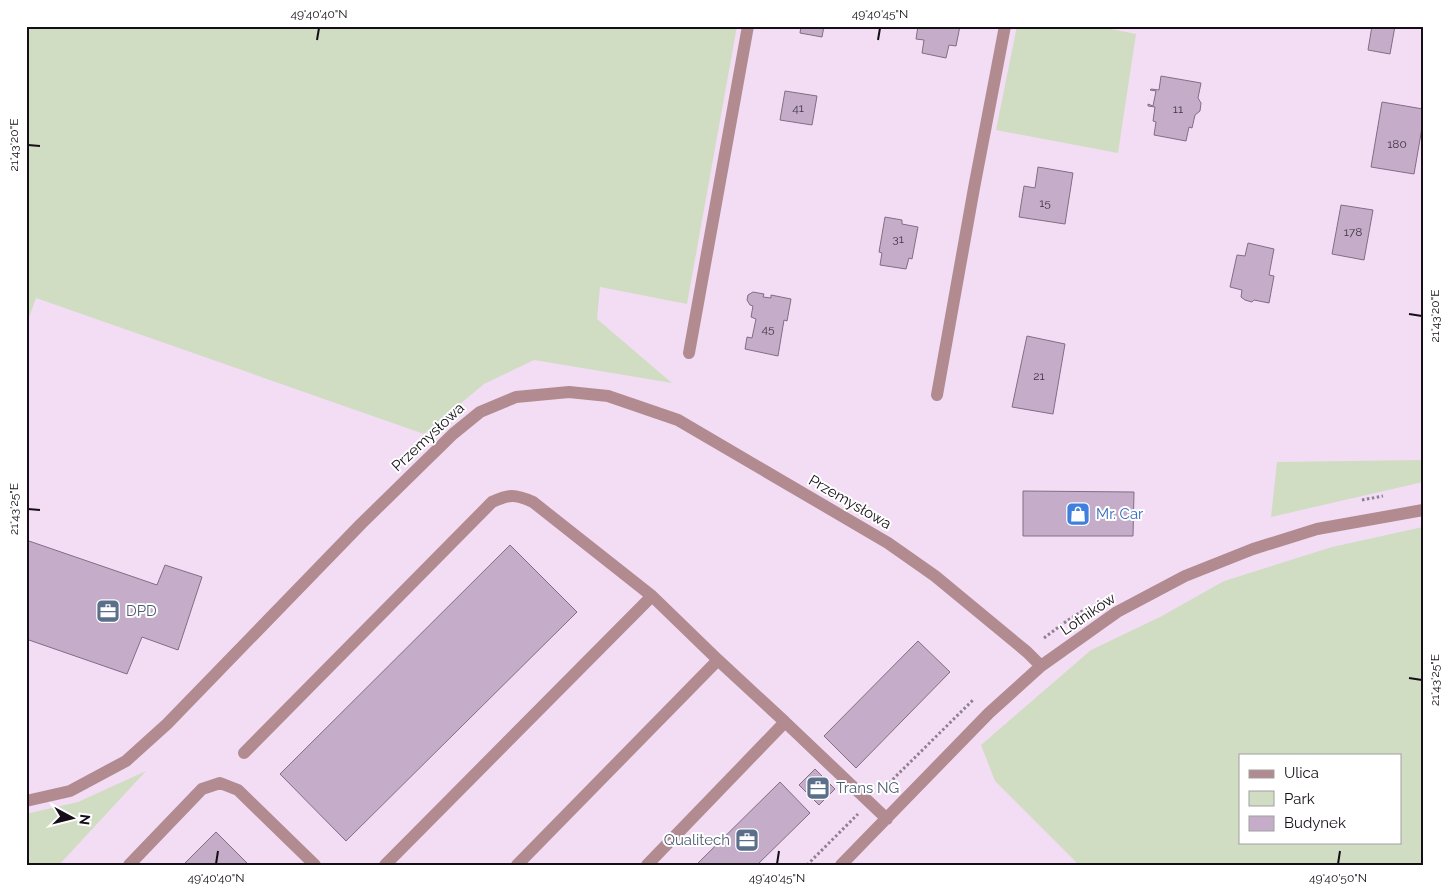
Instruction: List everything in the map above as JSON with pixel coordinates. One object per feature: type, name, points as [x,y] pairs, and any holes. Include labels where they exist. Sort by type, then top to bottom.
[{"type":"street","points":[[689,353],[748,26]]},
{"type":"street","points":[[936,395],[1005,26]]},
{"type":"street","name":"Przemysłowa","points":[[26,802],[70,791],[126,761],[167,724],[361,524],[453,434],[480,412],[516,397],[569,392],[608,396],[678,420],[888,543],[935,576],[1027,652],[1041,666]]},
{"type":"street","points":[[244,753],[492,502],[506,495],[519,496],[533,502],[652,596],[886,819]]},
{"type":"street","name":"Lotników","points":[[841,865],[989,713],[1041,666],[1117,612],[1185,576],[1253,550],[1317,529],[1423,510]]},
{"type":"street","points":[[385,865],[652,596]]},
{"type":"street","points":[[517,865],[718,660]]},
{"type":"street","points":[[647,865],[785,722]]},
{"type":"street","points":[[129,865],[202,789],[220,783],[238,790],[316,865]]},
{"type":"green space","points":[[26,26],[737,26],[687,304],[600,287],[597,319],[672,383],[534,360],[484,384],[424,434],[36,298],[26,326]]},
{"type":"green space","points":[[1017,26],[1096,26],[1136,34],[1118,153],[996,130]]},
{"type":"green space","points":[[1423,460],[1423,482],[1271,517],[1277,462]]},
{"type":"green space","points":[[1423,527],[1423,865],[1079,865],[995,781],[981,745],[1091,650],[1162,616],[1224,581],[1332,547]]},
{"type":"green space","points":[[146,771],[59,865],[26,865],[26,814],[78,802]]},
{"type":"building","points":[[801,26],[824,26],[822,37],[800,33]]},
{"type":"building","points":[[918,26],[960,26],[956,46],[949,45],[946,58],[922,53],[924,40],[916,39]]},
{"type":"building","points":[[1372,26],[1395,26],[1390,54],[1368,50]]},
{"type":"building","points":[[1161,76],[1201,83],[1198,98],[1201,103],[1200,111],[1195,115],[1192,128],[1189,127],[1186,141],[1154,135],[1156,122],[1153,121],[1155,107],[1148,106],[1148,104],[1153,106],[1156,91],[1150,90],[1159,90]]},
{"type":"building","points":[[785,91],[817,96],[812,125],[780,120]]},
{"type":"building","points":[[1382,102],[1423,109],[1423,122],[1414,174],[1371,167]]},
{"type":"building","points":[[1038,167],[1073,173],[1065,224],[1019,217],[1024,186],[1035,188]]},
{"type":"building","points":[[1341,205],[1373,210],[1364,260],[1332,254]]},
{"type":"building","points":[[885,217],[902,220],[902,224],[918,227],[912,259],[909,258],[906,269],[880,265],[882,253],[879,252]]},
{"type":"building","points":[[1248,243],[1274,249],[1269,275],[1274,276],[1269,303],[1245,300],[1241,297],[1242,290],[1230,287],[1237,255],[1245,256]]},
{"type":"building","points":[[753,292],[764,294],[763,297],[771,298],[771,295],[791,299],[787,321],[784,320],[778,356],[745,349],[747,337],[752,338],[756,319],[751,317],[753,306],[747,300],[748,295]]},
{"type":"building","points":[[1027,336],[1065,344],[1053,414],[1012,407]]},
{"type":"building","name":"Mr. Car","points":[[1023,491],[1134,492],[1133,536],[1023,536]]},
{"type":"building","name":"DPD","points":[[26,540],[157,585],[165,565],[202,577],[178,650],[142,637],[127,674],[26,639]]},
{"type":"building","points":[[510,545],[577,612],[346,841],[280,774]]},
{"type":"building","points":[[918,641],[950,672],[856,768],[824,736]]},
{"type":"building","points":[[815,769],[835,789],[819,805],[799,785]]},
{"type":"building","points":[[780,782],[810,813],[757,865],[696,865]]},
{"type":"building","points":[[216,832],[249,865],[183,865]]},
{"type":"place","name":"Mr. Car","points":[[1078,514]]},
{"type":"place","name":"DPD","points":[[108,611]]},
{"type":"place","name":"Trans NG","points":[[818,788]]},
{"type":"place","name":"Qualitech","points":[[747,840]]}]
